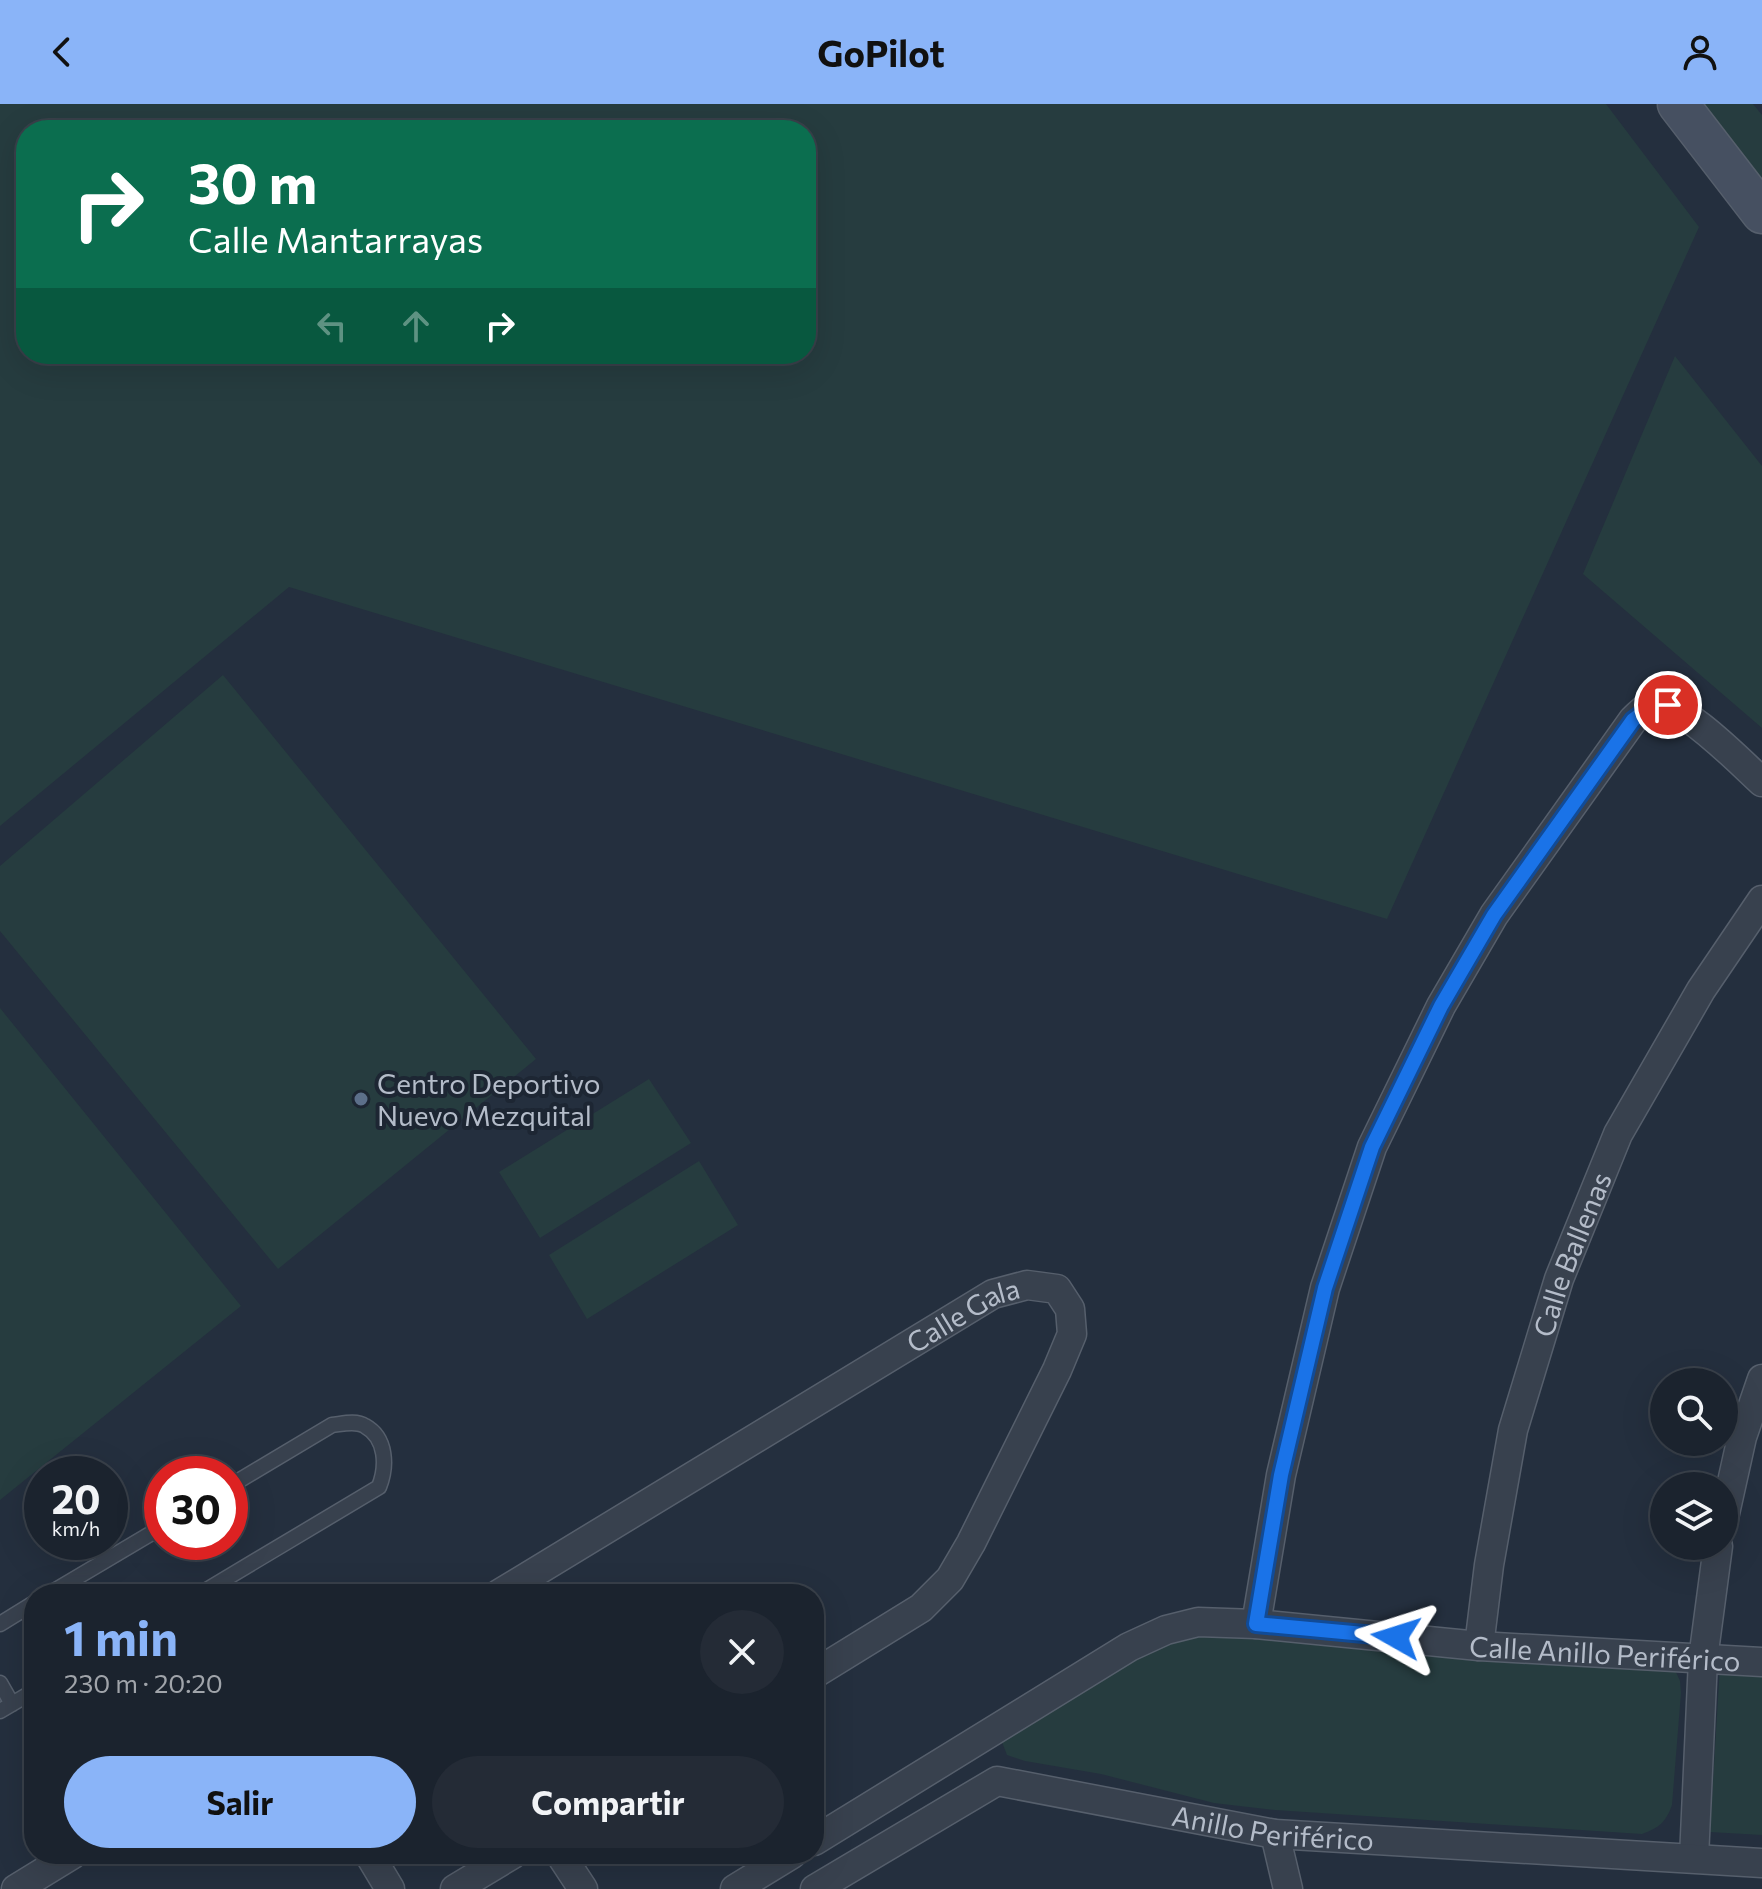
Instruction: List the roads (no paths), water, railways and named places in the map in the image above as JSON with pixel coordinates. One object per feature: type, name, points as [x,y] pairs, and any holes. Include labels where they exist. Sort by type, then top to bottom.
[{"type":"street","points":[[1678,104],[1762,213]]},
{"type":"street","points":[[824,1835],[1091,1669],[1166,1630],[1198,1622],[1256,1624],[1281,1475],[1325,1288],[1368,1161],[1441,1006],[1494,915],[1633,720],[1653,705],[1668,705],[1684,714],[1762,782]]},
{"type":"street","name":"Calle Ballenas","points":[[1479,1646],[1489,1565],[1513,1430],[1559,1279],[1618,1134],[1701,990],[1762,900]]},
{"type":"street","name":"Calle Gala","points":[[515,1584],[993,1294],[1027,1285],[1057,1289],[1070,1309],[1072,1334],[1051,1383],[950,1579],[921,1608],[824,1668]]},
{"type":"street","points":[[1734,1472],[1742,1437],[1762,1379]]},
{"type":"street","points":[[1694,1858],[1703,1659],[1716,1560]]},
{"type":"street","name":"Calle Anillo Periférico","points":[[1256,1624],[1479,1646],[1762,1662]]},
{"type":"street","points":[[815,1889],[997,1781],[979,1740]]},
{"type":"street","name":"Anillo Periférico","points":[[997,1781],[1275,1834],[1762,1863]]},
{"type":"street","points":[[1275,1834],[1288,1889]]},
{"type":"street","points":[[16,1889],[57,1864]]},
{"type":"street","points":[[375,1864],[390,1889]]},
{"type":"street","points":[[455,1889],[489,1880],[504,1864]]},
{"type":"street","points":[[567,1864],[583,1889]]},
{"type":"street","points":[[735,1889],[776,1864]]},
{"type":"lane","points":[[217,1584],[358,1502],[379,1487],[386,1471],[378,1440],[365,1426],[350,1423],[332,1425],[248,1475]]},
{"type":"lane","points":[[66,1584],[144,1538]]},
{"type":"lane","points":[[0,1624],[24,1609]]},
{"type":"lane","points":[[0,1683],[6,1707],[24,1697]]},
{"type":"place","name":"Centro Deportivo Nuevo Mezquital","points":[[361,1099]]}]
